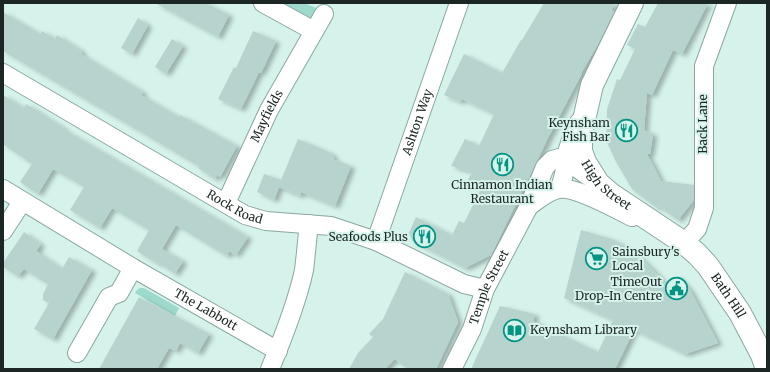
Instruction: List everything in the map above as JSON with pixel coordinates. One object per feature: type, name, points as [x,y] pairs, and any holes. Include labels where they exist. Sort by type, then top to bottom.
[{"type":"main road","name":"High Street","points":[[632,3],[592,84],[581,133],[580,151],[598,183],[612,195],[678,239]]},
{"type":"main road","name":"Bath Hill","points":[[678,239],[697,254],[708,266],[726,291],[740,313],[762,357],[766,369]]},
{"type":"street","points":[[263,3],[314,31]]},
{"type":"street","name":"Ashton Way","points":[[376,242],[459,3]]},
{"type":"street","name":"Back Lane","points":[[678,239],[697,229],[704,208],[704,66],[727,3]]},
{"type":"street","name":"Mayfields","points":[[226,203],[269,110],[324,14]]},
{"type":"street","name":"Rock Road","points":[[3,73],[245,215],[266,221],[331,226],[376,242],[464,284],[485,290]]},
{"type":"street","name":"High Street","points":[[559,189],[563,181],[568,150],[574,133],[585,112]]},
{"type":"street","name":"Temple Street","points":[[452,369],[472,328],[485,290],[529,206],[545,167],[552,160],[559,158],[567,161]]},
{"type":"street","points":[[567,161],[598,183]]},
{"type":"street","name":"The Labbott","points":[[3,189],[22,202],[133,268],[278,350]]},
{"type":"street","points":[[529,206],[559,189],[571,190],[582,193],[678,239]]},
{"type":"street","points":[[3,231],[22,202]]},
{"type":"street","points":[[270,369],[301,283],[309,224]]},
{"type":"street","points":[[77,353],[109,297],[119,293],[133,268]]},
{"type":"green space","points":[[273,3],[304,3],[319,9],[310,20]]},
{"type":"green space","points":[[140,288],[144,288],[179,308],[175,316],[135,293]]},
{"type":"building","points":[[155,3],[206,3],[229,15],[218,37]]},
{"type":"building","points":[[544,3],[615,3],[611,10],[614,12],[548,138],[491,255],[465,268],[412,241],[409,233],[416,217],[452,235],[459,221],[464,223],[481,189],[467,182],[472,172],[451,166],[465,139],[479,146],[494,114],[462,99],[460,102],[444,95],[464,54],[502,73]]},
{"type":"building","points":[[658,3],[708,3],[682,54],[673,50],[652,95],[647,93],[644,130],[653,134],[650,154],[647,154],[661,181],[694,185],[694,200],[678,220],[658,206],[657,208],[632,189],[616,162],[606,140],[607,109],[617,79],[620,80],[635,49],[627,45],[638,24],[645,27]]},
{"type":"building","points":[[3,12],[40,34],[42,31],[55,39],[57,35],[82,51],[81,54],[143,92],[141,95],[179,117],[180,115],[237,146],[220,177],[217,175],[215,179],[198,168],[199,166],[3,51]]},
{"type":"building","points":[[138,18],[148,25],[132,54],[121,48]]},
{"type":"building","points":[[253,31],[276,41],[261,73],[259,72],[241,109],[218,99],[234,67],[236,68]]},
{"type":"building","points":[[172,39],[183,46],[166,74],[155,67]]},
{"type":"building","points":[[3,95],[24,108],[26,104],[64,128],[63,129],[248,237],[236,255],[229,251],[227,256],[176,225],[162,249],[183,261],[175,274],[137,251],[149,230],[112,208],[100,228],[70,210],[84,187],[69,178],[53,169],[38,194],[20,182],[32,164],[3,144]]},
{"type":"building","points":[[298,139],[331,153],[335,160],[351,166],[335,206],[301,192],[300,196],[279,187],[274,200],[257,192],[264,174],[281,180]]},
{"type":"building","points":[[581,230],[612,239],[625,246],[638,255],[667,286],[678,276],[690,290],[718,343],[685,354],[634,330],[615,369],[471,369],[500,306],[535,314],[533,321],[598,352],[613,320],[564,298]]},
{"type":"building","points":[[24,232],[41,244],[36,251],[62,269],[69,257],[92,270],[53,339],[34,329],[49,303],[43,300],[43,294],[48,284],[24,269],[18,276],[3,267],[3,263]]},
{"type":"building","points":[[405,272],[448,294],[458,322],[436,369],[407,369],[395,359],[385,369],[349,369],[358,353],[373,337],[369,334],[383,319]]},
{"type":"building","points":[[139,297],[209,334],[198,353],[180,343],[176,351],[169,348],[157,369],[99,369]]},
{"type":"place","name":"Keynsham Fish Bar","points":[[626,130]]},
{"type":"place","name":"Cinnamon Indian Restaurant","points":[[502,164]]},
{"type":"place","name":"Seafoods Plus","points":[[424,237]]},
{"type":"place","name":"Sainsbury's Local","points":[[596,259]]},
{"type":"place","name":"TimeOut Drop-In Centre","points":[[677,289]]},
{"type":"place","name":"Keynsham Library","points":[[514,330]]}]
